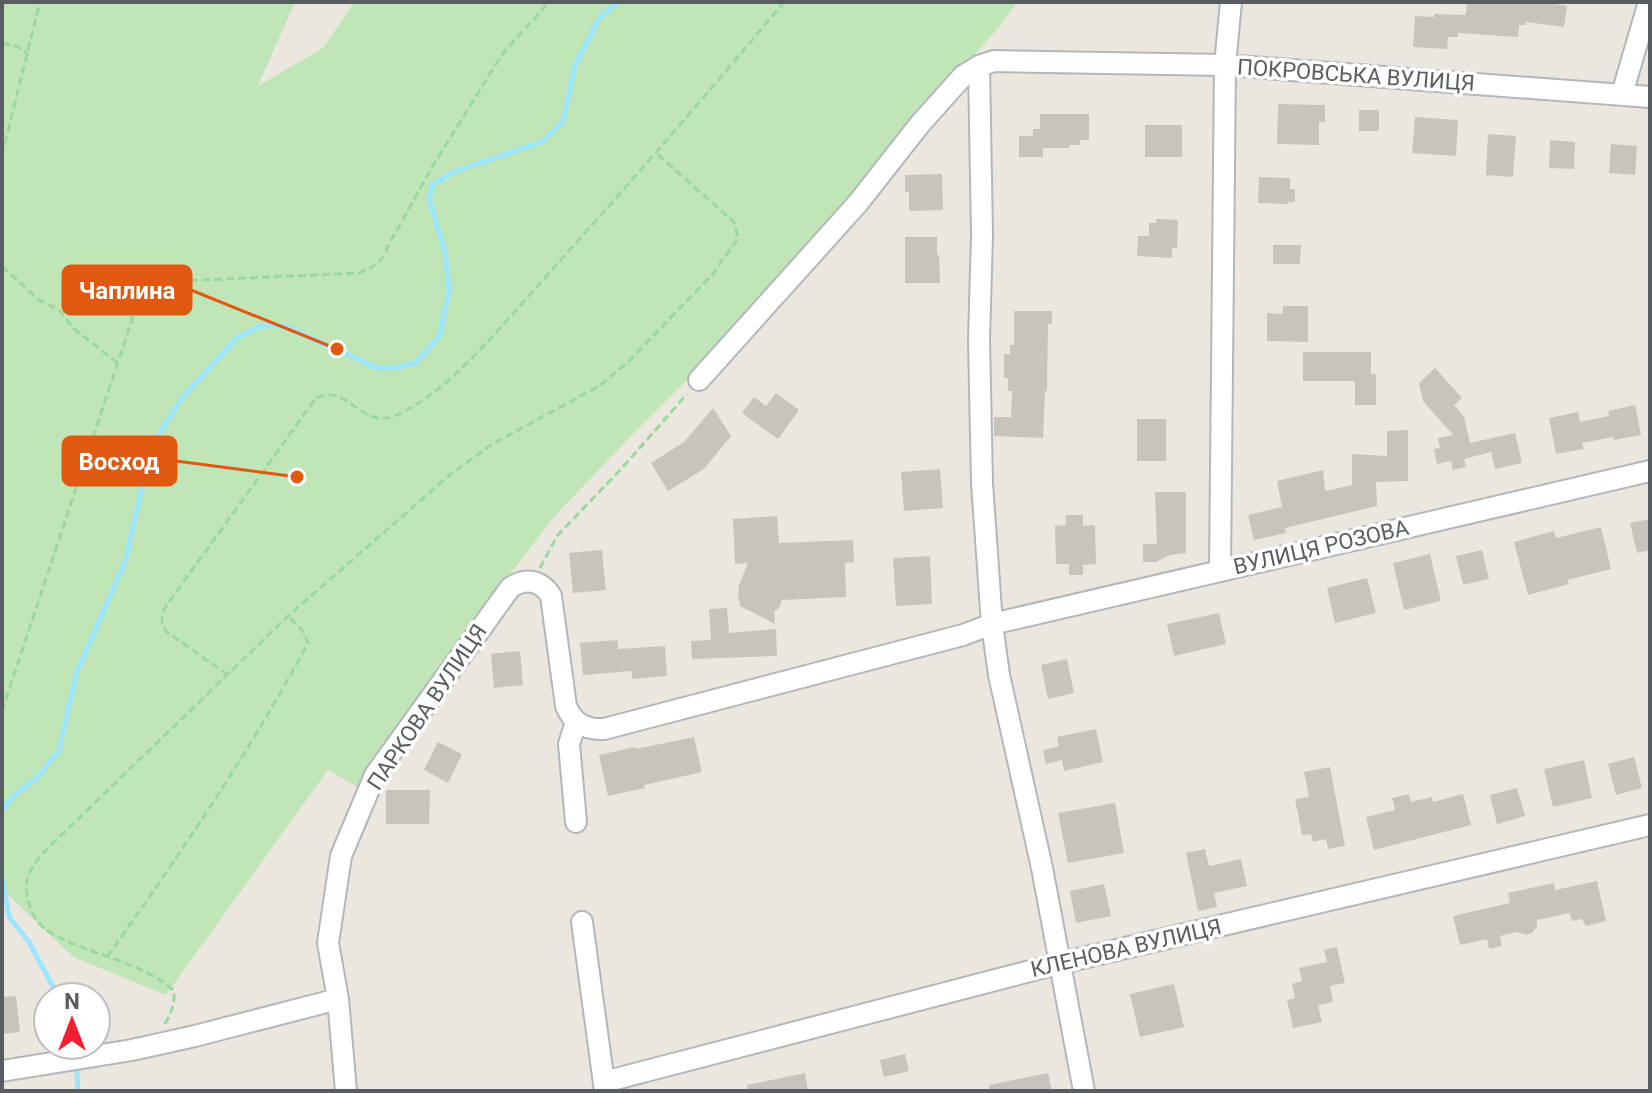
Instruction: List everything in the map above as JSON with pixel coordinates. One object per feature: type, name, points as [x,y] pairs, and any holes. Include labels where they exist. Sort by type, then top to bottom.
[{"type":"street","points":[[1220,570],[1225,65],[1231,2]]},
{"type":"street","points":[[1622,94],[1649,2]]},
{"type":"street","name":"ПОКРОВСЬКА ВУЛИЦЯ","points":[[979,66],[994,61],[1225,65],[1650,97]]},
{"type":"street","points":[[699,380],[858,203],[920,124],[963,76],[979,66]]},
{"type":"street","points":[[979,66],[982,235],[979,340],[992,624],[999,675],[1042,868],[1084,1091]]},
{"type":"street","name":"ВУЛИЦЯ РОЗОВА","points":[[576,722],[594,730],[604,729],[963,635],[992,624],[1650,471]]},
{"type":"street","name":"ПАРКОВА ВУЛИЦЯ","points":[[346,1091],[338,999],[328,943],[341,856],[375,775],[510,588],[524,581],[533,582]]},
{"type":"street","points":[[533,582],[540,584],[551,596],[566,706],[576,722],[569,744],[576,822]]},
{"type":"street","name":"КЛЕНОВА ВУЛИЦЯ","points":[[604,1086],[1061,963],[1650,825]]},
{"type":"street","points":[[582,922],[604,1086]]},
{"type":"street","points":[[2,1071],[195,1036],[338,999]]},
{"type":"path","points":[[2,155],[40,2]]},
{"type":"path","points":[[2,711],[139,299],[151,285],[159,282],[359,273],[372,268],[380,262],[432,167],[503,53],[549,2]]},
{"type":"path","points":[[228,675],[167,632],[161,617],[316,398],[338,396],[361,412],[375,417],[390,417],[431,395],[476,353],[656,153],[784,2]]},
{"type":"path","points":[[2,43],[16,46],[29,55]]},
{"type":"path","points":[[157,1044],[172,1009],[174,991],[166,984],[59,938],[42,927],[31,910],[26,894],[30,869],[288,616],[452,473],[513,432],[599,386],[627,363],[712,275],[738,238],[734,222],[656,153]]},
{"type":"path","points":[[2,266],[39,300],[59,310],[73,328],[118,363]]},
{"type":"path","points":[[533,582],[557,536],[699,380]]},
{"type":"path","points":[[107,957],[159,885],[251,743],[308,643],[303,631],[288,616]]},
{"type":"green space","points":[[2,2],[295,2],[258,86],[323,48],[354,2],[1017,2],[1000,26],[715,352],[554,517],[460,639],[361,789],[328,770],[166,995],[73,957],[2,889]]},
{"type":"building","points":[[1467,2],[1542,2],[1567,6],[1564,27],[1526,22],[1526,25],[1519,25],[1518,37],[1458,33],[1458,37],[1448,37],[1447,49],[1413,47],[1415,16],[1466,15]]},
{"type":"building","points":[[1278,104],[1325,105],[1325,122],[1319,122],[1319,145],[1277,144]]},
{"type":"building","points":[[1359,110],[1379,110],[1379,131],[1359,131]]},
{"type":"building","points":[[1040,114],[1089,114],[1089,140],[1080,140],[1080,145],[1069,145],[1069,148],[1043,148],[1043,157],[1019,157],[1019,136],[1033,136],[1033,129],[1040,129]]},
{"type":"building","points":[[1415,117],[1458,120],[1456,156],[1412,153]]},
{"type":"building","points":[[1145,125],[1182,125],[1182,157],[1145,157]]},
{"type":"building","points":[[1488,134],[1516,136],[1513,177],[1486,175]]},
{"type":"building","points":[[1550,140],[1575,142],[1574,169],[1549,168]]},
{"type":"building","points":[[1611,144],[1637,146],[1635,175],[1609,173]]},
{"type":"building","points":[[942,174],[943,210],[909,211],[905,175]]},
{"type":"building","points":[[1259,177],[1290,178],[1290,189],[1295,189],[1295,202],[1258,203]]},
{"type":"building","points":[[1157,219],[1178,220],[1177,248],[1172,248],[1172,258],[1137,256],[1138,236],[1149,236],[1149,223],[1156,223]]},
{"type":"building","points":[[905,237],[937,237],[940,283],[905,283]]},
{"type":"building","points":[[1273,245],[1301,245],[1300,264],[1273,264]]},
{"type":"building","points":[[1283,306],[1308,306],[1308,342],[1267,341],[1267,313],[1283,314]]},
{"type":"building","points":[[1014,311],[1052,311],[1052,324],[1048,324],[1043,438],[994,436],[994,417],[1011,417],[1012,391],[1008,391],[1008,378],[1004,378],[1004,354],[1010,354],[1010,345],[1014,345]]},
{"type":"building","points":[[1303,352],[1371,352],[1371,374],[1376,374],[1376,405],[1355,405],[1355,381],[1303,381]]},
{"type":"building","points":[[1435,368],[1462,398],[1454,405],[1464,417],[1470,443],[1515,433],[1522,463],[1495,469],[1491,452],[1464,459],[1466,467],[1453,470],[1451,461],[1437,464],[1434,449],[1440,448],[1438,438],[1453,435],[1423,401],[1419,383]]},
{"type":"building","points":[[776,393],[799,410],[778,439],[742,413],[754,397],[766,406]]},
{"type":"building","points":[[1635,405],[1641,435],[1582,443],[1584,449],[1556,454],[1549,418],[1578,412],[1580,422],[1609,416],[1608,411]]},
{"type":"building","points":[[713,408],[731,436],[704,469],[668,491],[651,463],[684,442]]},
{"type":"building","points":[[1137,419],[1166,419],[1166,461],[1137,461]]},
{"type":"building","points":[[1408,430],[1408,481],[1376,482],[1377,506],[1285,528],[1286,533],[1254,540],[1248,515],[1282,507],[1277,481],[1323,470],[1325,491],[1352,485],[1352,454],[1387,456],[1387,431]]},
{"type":"building","points":[[940,469],[943,508],[904,511],[901,472]]},
{"type":"building","points":[[1155,492],[1186,492],[1186,553],[1170,555],[1156,562],[1143,562],[1143,544],[1157,544]]},
{"type":"building","points":[[1066,515],[1083,515],[1083,526],[1095,525],[1096,564],[1083,565],[1083,575],[1069,575],[1069,564],[1056,564],[1055,526],[1066,525]]},
{"type":"building","points":[[777,516],[779,543],[853,540],[854,562],[845,563],[846,597],[782,600],[774,611],[775,624],[740,606],[739,585],[748,563],[735,564],[733,519]]},
{"type":"building","points":[[1650,519],[1650,550],[1637,553],[1630,523]]},
{"type":"building","points":[[1601,527],[1611,569],[1567,580],[1569,584],[1528,595],[1514,542],[1554,531],[1556,538]]},
{"type":"building","points":[[602,550],[606,590],[573,593],[569,553]]},
{"type":"building","points":[[1482,550],[1489,579],[1463,585],[1456,556]]},
{"type":"building","points":[[1430,554],[1441,601],[1404,610],[1393,563]]},
{"type":"building","points":[[930,556],[932,604],[896,606],[893,558]]},
{"type":"building","points":[[1367,578],[1376,613],[1335,623],[1327,588]]},
{"type":"building","points":[[727,608],[729,633],[776,629],[777,656],[692,659],[691,641],[711,640],[709,609]]},
{"type":"building","points":[[1219,613],[1226,644],[1174,656],[1167,624]]},
{"type":"building","points":[[617,640],[618,649],[665,646],[667,676],[632,679],[632,671],[583,675],[580,643]]},
{"type":"building","points":[[520,651],[523,685],[494,688],[491,654]]},
{"type":"building","points":[[1067,659],[1074,693],[1048,699],[1041,665]]},
{"type":"building","points":[[1096,729],[1103,762],[1064,771],[1062,760],[1046,764],[1043,750],[1059,746],[1057,737]]},
{"type":"building","points":[[694,737],[702,772],[608,796],[599,755]]},
{"type":"building","points":[[438,742],[462,754],[448,783],[424,770]]},
{"type":"building","points":[[1634,757],[1642,788],[1616,795],[1608,764]]},
{"type":"building","points":[[1584,760],[1592,798],[1553,807],[1544,769]]},
{"type":"building","points":[[1330,767],[1345,846],[1328,849],[1326,839],[1313,842],[1311,834],[1302,835],[1295,799],[1309,797],[1304,772]]},
{"type":"building","points":[[1517,788],[1525,816],[1497,824],[1490,795]]},
{"type":"building","points":[[386,790],[430,790],[429,824],[386,824]]},
{"type":"building","points":[[1409,794],[1411,802],[1432,797],[1433,802],[1463,794],[1471,825],[1374,850],[1366,817],[1395,810],[1392,798]]},
{"type":"building","points":[[1115,803],[1124,853],[1068,863],[1058,813]]},
{"type":"building","points":[[1205,849],[1209,866],[1241,859],[1247,886],[1214,893],[1217,907],[1198,911],[1186,853]]},
{"type":"building","points":[[1597,881],[1606,921],[1586,926],[1582,919],[1572,921],[1570,913],[1537,920],[1533,932],[1526,935],[1517,932],[1500,936],[1502,946],[1489,949],[1487,939],[1460,945],[1453,916],[1510,903],[1508,893],[1554,883],[1555,890]]},
{"type":"building","points":[[1104,884],[1111,916],[1076,923],[1070,891]]},
{"type":"building","points":[[1337,947],[1345,983],[1330,986],[1333,1002],[1318,1005],[1322,1022],[1293,1028],[1287,1000],[1295,998],[1292,984],[1302,981],[1299,968],[1327,962],[1324,950]]},
{"type":"building","points":[[1174,984],[1184,1027],[1140,1037],[1130,994]]},
{"type":"building","points":[[16,996],[20,1032],[2,1034],[2,997]]},
{"type":"building","points":[[905,1054],[909,1071],[884,1077],[880,1060]]},
{"type":"building","points":[[805,1073],[808,1091],[748,1091],[747,1085]]},
{"type":"building","points":[[1048,1073],[1052,1091],[989,1091],[989,1085]]},
{"type":"waterway","points":[[2,809],[38,777],[59,751],[76,674],[125,562],[146,470],[158,436],[182,398],[237,338],[261,326],[285,326],[376,368],[416,363],[439,337],[449,292],[445,252],[429,199],[433,184],[456,171],[542,142],[563,122],[575,65],[600,17],[619,2]]},
{"type":"waterway","points":[[2,878],[9,917],[29,942],[50,981]]},
{"type":"waterway","points":[[74,1064],[78,1091]]},
{"type":"place","name":"Чаплина","points":[[337,349]]},
{"type":"place","name":"Восход","points":[[297,477]]}]
